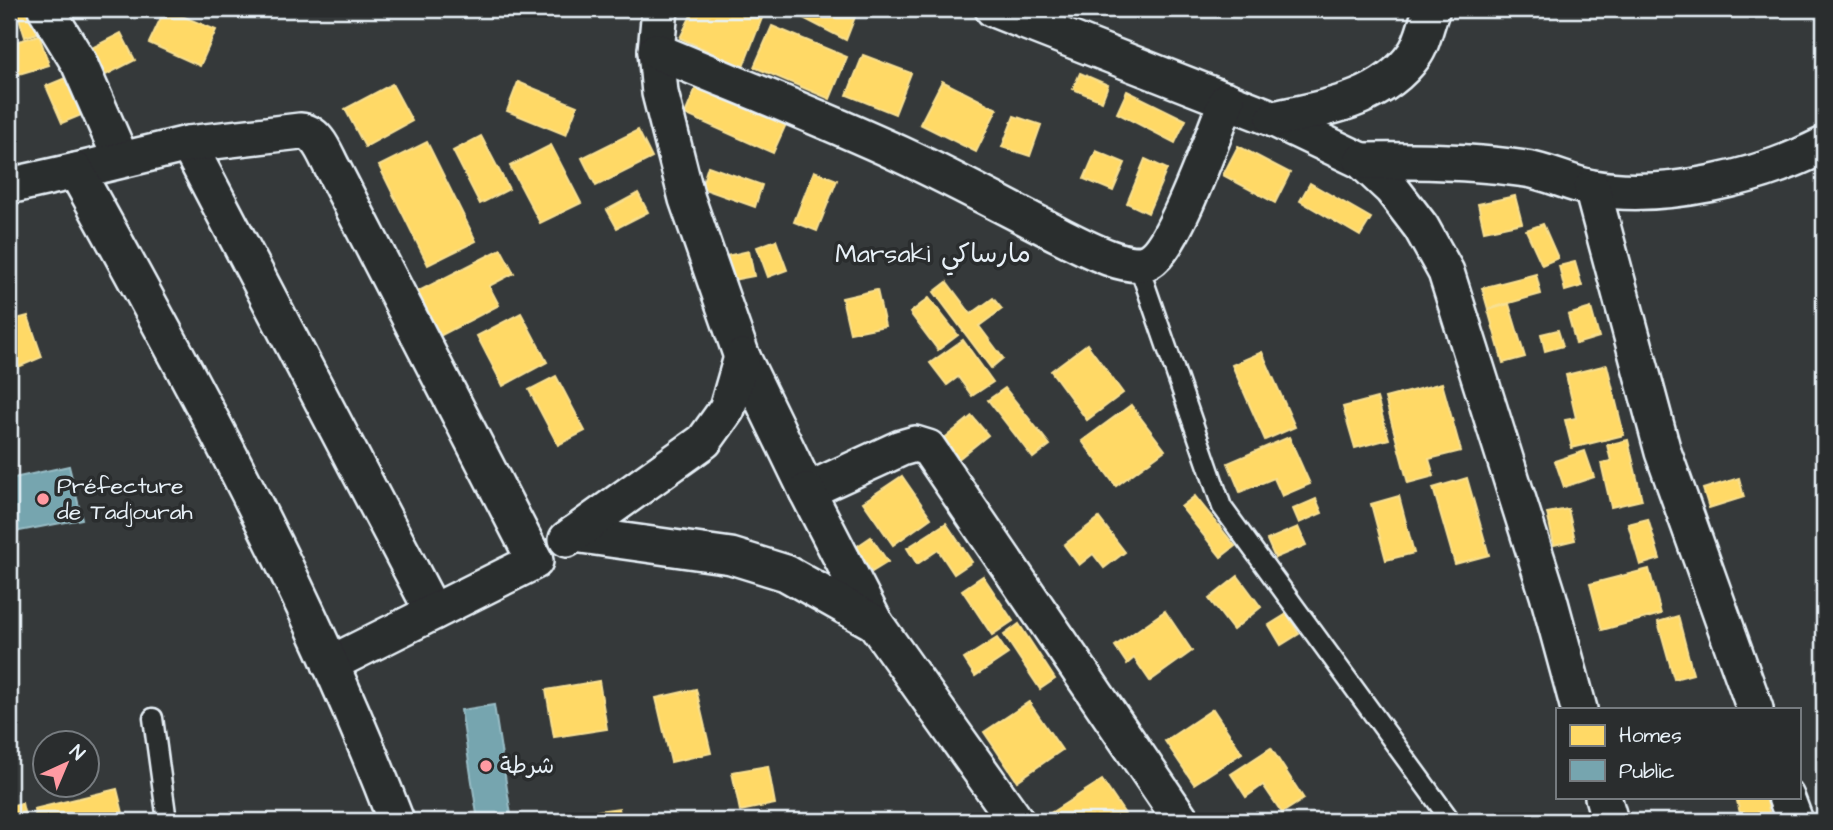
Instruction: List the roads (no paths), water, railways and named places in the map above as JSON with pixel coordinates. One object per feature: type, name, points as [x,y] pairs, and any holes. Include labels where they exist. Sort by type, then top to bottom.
[{"type":"street","points":[[46,9],[79,63],[121,159]]},
{"type":"street","points":[[660,9],[656,51],[660,93],[687,199],[742,357],[875,623],[1016,821]]},
{"type":"street","points":[[993,9],[1274,119],[1362,161],[1392,189],[1421,227],[1446,272],[1548,595],[1579,708]]},
{"type":"street","points":[[1274,119],[1365,96],[1390,81],[1416,53],[1432,9]]},
{"type":"street","points":[[656,51],[901,154],[1081,245],[1124,262],[1138,264],[1152,259],[1161,251],[1175,225],[1227,100]]},
{"type":"street","points":[[9,186],[188,144],[286,131],[309,132],[316,139],[535,561]]},
{"type":"street","points":[[188,144],[433,612]]},
{"type":"street","points":[[1362,161],[1440,159],[1530,169],[1592,188],[1664,190],[1722,181],[1808,153],[1824,145]]},
{"type":"street","points":[[76,171],[280,557],[359,725],[396,821]]},
{"type":"street","points":[[1592,188],[1663,452],[1755,708]]},
{"type":"street","points":[[330,664],[535,561],[704,441],[727,409],[742,357]]},
{"type":"street","points":[[807,491],[901,448],[915,444],[928,448],[1182,821]]},
{"type":"street","points":[[574,534],[731,556],[786,573],[875,623]]},
{"type":"street","points":[[1603,798],[1610,821]]},
{"type":"street","points":[[1786,798],[1795,821]]},
{"type":"lane","points":[[1138,264],[1222,507],[1451,821]]},
{"type":"lane","points":[[153,718],[167,821]]},
{"type":"place","name":"Préfecture de Tadjourah","points":[[43,499]]},
{"type":"place","name":"شرطة","points":[[486,766]]},
{"type":"district","name":"Marsaki مارساكي","points":[[933,254]]}]
